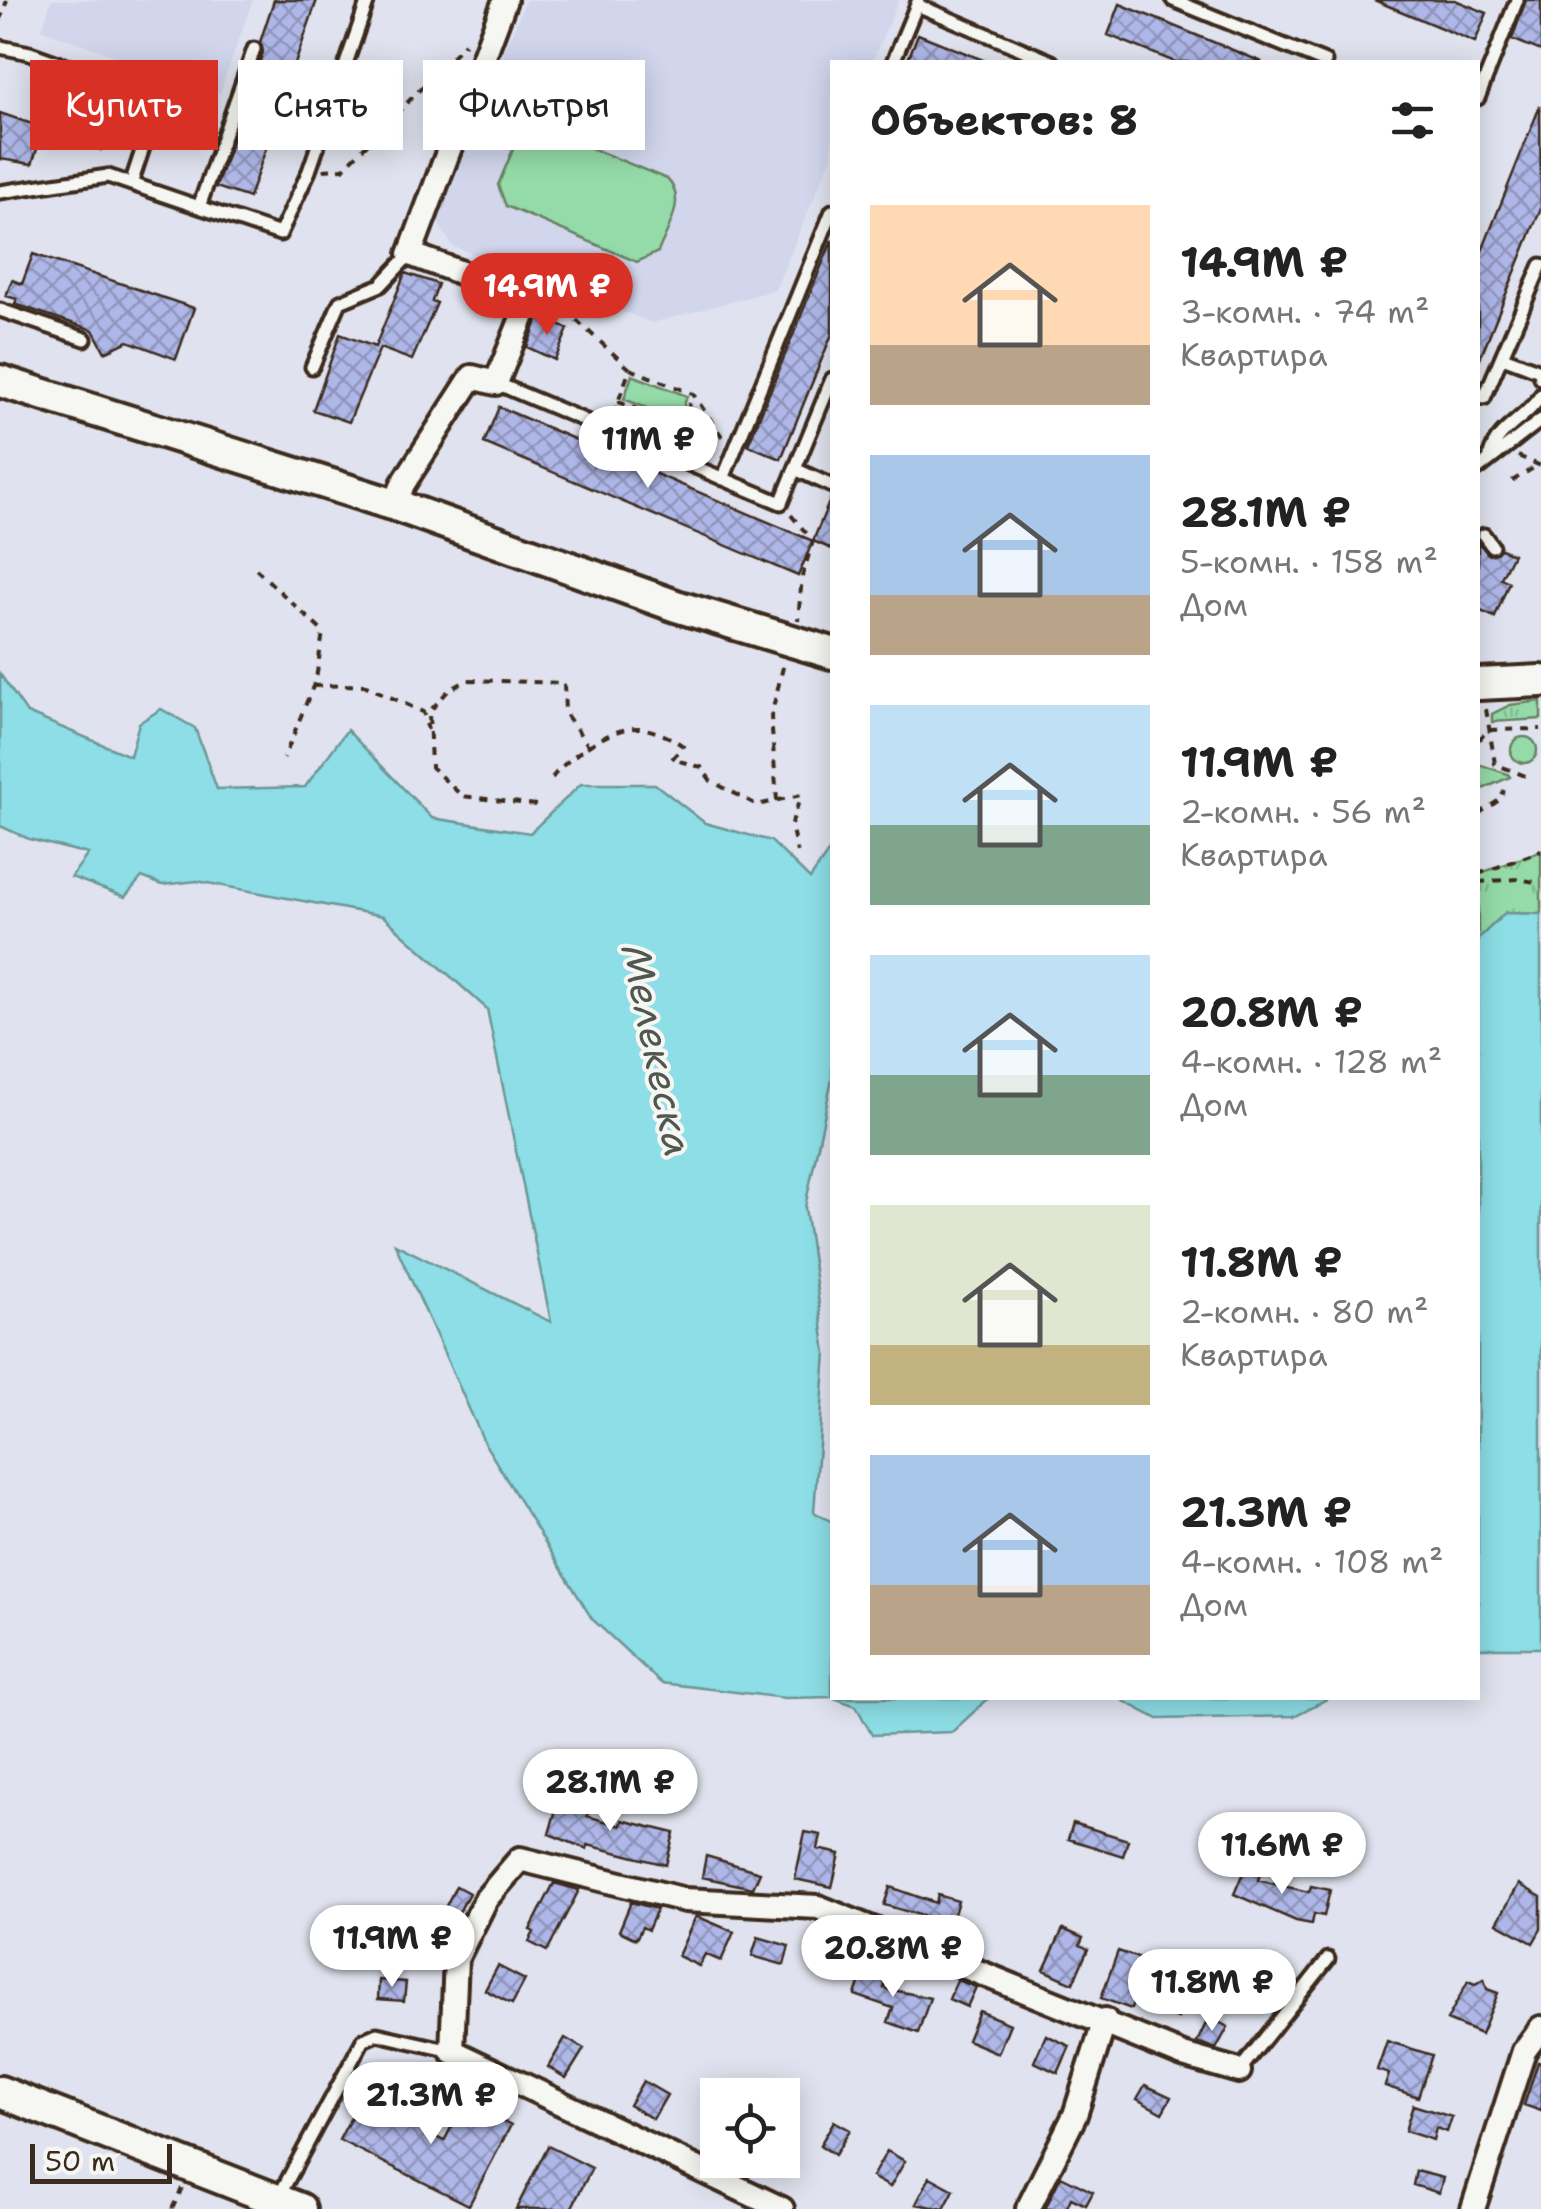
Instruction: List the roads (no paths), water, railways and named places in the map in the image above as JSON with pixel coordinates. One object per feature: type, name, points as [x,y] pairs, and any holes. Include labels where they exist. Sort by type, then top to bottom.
[{"type":"main road","points":[[0,381],[396,506],[676,606],[830,652]]},
{"type":"main road","points":[[1481,694],[1541,682]]},
{"type":"main road","points":[[0,2092],[288,2204]]},
{"type":"street","points":[[396,506],[403,484],[472,377],[496,384],[530,298],[410,254],[505,0]]},
{"type":"street","points":[[782,2209],[452,2052],[456,1959],[486,1898],[520,1859],[685,1900],[818,1908],[1183,2055],[1240,2072]]},
{"type":"street","points":[[1028,2209],[1075,2115],[1104,2020]]},
{"type":"street","points":[[1473,2209],[1524,2051],[1541,2028]]},
{"type":"lane","points":[[0,192],[108,176],[280,234],[308,171],[368,0]]},
{"type":"lane","points":[[1173,0],[1320,60]]},
{"type":"lane","points":[[1480,93],[1517,0]]},
{"type":"lane","points":[[894,60],[918,2],[1048,60]]},
{"type":"lane","points":[[0,47],[30,53],[159,99],[132,184]]},
{"type":"lane","points":[[200,208],[254,49]]},
{"type":"lane","points":[[722,479],[830,216]]},
{"type":"lane","points":[[312,367],[340,302],[382,284],[410,254]]},
{"type":"lane","points":[[1484,398],[1541,265]]},
{"type":"lane","points":[[0,310],[84,339]]},
{"type":"lane","points":[[1503,357],[1540,371],[1541,378]]},
{"type":"lane","points":[[496,384],[781,503],[830,384]]},
{"type":"lane","points":[[1484,453],[1494,440],[1532,410],[1541,394]]},
{"type":"lane","points":[[1484,453],[1541,420]]},
{"type":"lane","points":[[795,470],[830,482]]},
{"type":"lane","points":[[1240,2072],[1328,1959]]},
{"type":"lane","points":[[288,2204],[363,2040],[377,2034],[452,2052]]},
{"type":"water","name":"Мелекеска","points":[[0,674],[27,713],[130,756],[139,723],[161,709],[195,728],[217,789],[305,787],[347,730],[432,818],[530,833],[581,784],[655,784],[705,823],[771,841],[810,879],[830,850],[830,1088],[805,1207],[826,1353],[814,1512],[830,1521],[830,1697],[785,1698],[661,1683],[592,1619],[485,1444],[395,1244],[551,1322],[487,1009],[383,916],[197,881],[162,885],[142,877],[125,897],[71,877],[88,854],[29,839],[0,826]]},
{"type":"water","points":[[1505,913],[1541,914],[1541,1648],[1480,1648],[1480,937]]},
{"type":"water","points":[[840,1700],[987,1700],[952,1732],[872,1735],[856,1706]]},
{"type":"water","points":[[1122,1700],[1325,1700],[1294,1716],[1158,1719]]}]
